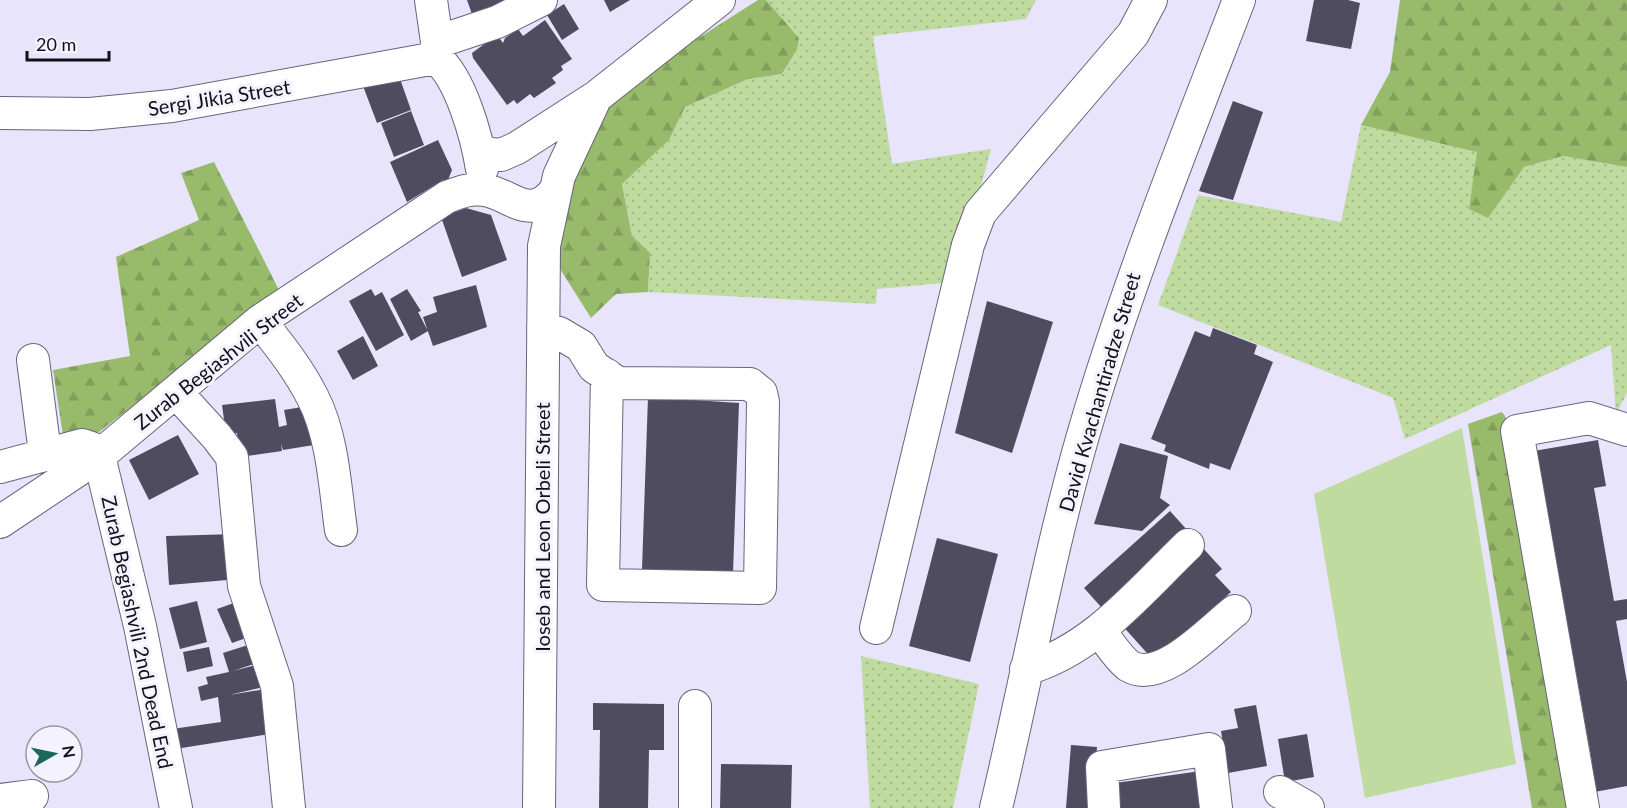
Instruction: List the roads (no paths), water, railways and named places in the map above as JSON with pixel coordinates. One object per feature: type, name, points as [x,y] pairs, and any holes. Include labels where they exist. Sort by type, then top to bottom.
[{"type":"street","points":[[431,0],[437,50],[451,75],[478,149],[482,171],[480,181],[535,225],[544,246]]},
{"type":"street","name":"Sergi Jikia Street","points":[[0,113],[90,114],[172,106],[437,50],[541,0]]},
{"type":"street","points":[[500,195],[499,178],[502,163],[514,150],[596,97],[719,0]]},
{"type":"street","points":[[876,628],[964,263],[980,213],[1133,34],[1151,0]]},
{"type":"street","name":"David Kvachantiradze Street","points":[[998,804],[1026,669],[1084,433],[1137,265],[1239,0]]},
{"type":"street","name":"Ioseb and Leon Orbeli Street","points":[[539,808],[544,246],[557,184],[596,97]]},
{"type":"street","points":[[478,149],[490,154],[536,147],[545,151],[558,166],[557,184],[543,203],[525,206],[500,195]]},
{"type":"street","name":"Zurab Begiashvili Street","points":[[0,522],[99,456],[260,321],[447,197],[500,195]]},
{"type":"street","points":[[260,321],[288,357],[314,399],[329,452],[341,530]]},
{"type":"street","points":[[543,328],[559,333],[580,346],[594,367],[607,375],[618,383],[750,384],[761,393],[764,402],[760,588],[603,585],[607,375]]},
{"type":"street","points":[[33,360],[45,453]]},
{"type":"street","points":[[176,392],[218,437],[232,458],[244,586],[277,686],[289,808]]},
{"type":"street","points":[[1583,808],[1517,431],[1589,418],[1627,430]]},
{"type":"street","points":[[0,467],[45,453],[82,445],[91,448],[99,456]]},
{"type":"street","name":"Zurab Begiashvili 2nd Dead End","points":[[99,456],[140,626],[176,808]]},
{"type":"street","points":[[1026,669],[1071,651],[1099,630],[1188,545]]},
{"type":"street","points":[[1099,630],[1127,664],[1142,672],[1164,668],[1235,610]]},
{"type":"street","points":[[694,808],[695,706]]},
{"type":"street","points":[[1104,808],[1102,767],[1209,749],[1216,808]]},
{"type":"street","points":[[1280,792],[1308,808]]},
{"type":"street","points":[[0,800],[32,796]]}]
